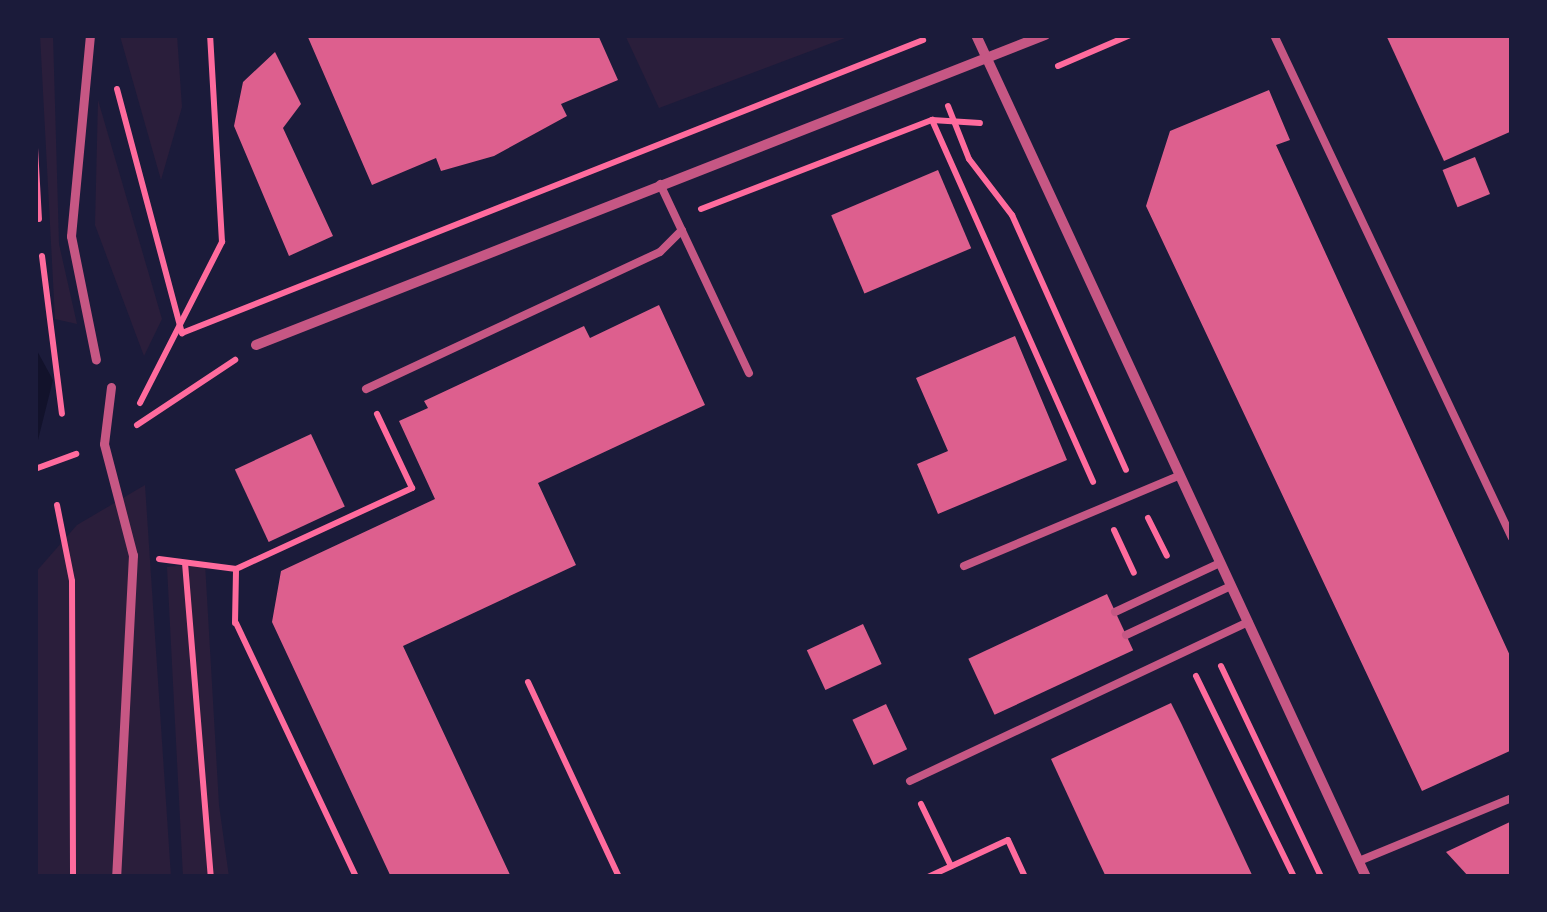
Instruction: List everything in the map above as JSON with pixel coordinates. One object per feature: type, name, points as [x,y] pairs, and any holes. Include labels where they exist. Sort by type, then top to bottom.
[{"type":"street","points":[[90,35],[72,236],[96,360]]},
{"type":"street","points":[[976,35],[1366,877]]},
{"type":"street","points":[[256,345],[985,55],[1046,35]]},
{"type":"street","points":[[111,387],[104,444],[133,555],[116,877]]},
{"type":"lane","points":[[1274,35],[1512,538]]},
{"type":"lane","points":[[660,184],[749,373]]},
{"type":"lane","points":[[366,389],[660,252],[682,230]]},
{"type":"lane","points":[[964,566],[1180,475]]},
{"type":"lane","points":[[1115,612],[1220,563]]},
{"type":"lane","points":[[1126,635],[1231,586]]},
{"type":"lane","points":[[910,780],[1248,622]]},
{"type":"lane","points":[[1359,861],[1512,798]]},
{"type":"path","points":[[104,444],[151,390],[182,333],[222,242],[210,35]]},
{"type":"path","points":[[182,333],[920,35]]},
{"type":"path","points":[[112,72],[182,333]]},
{"type":"path","points":[[932,120],[1104,507],[1149,596]]},
{"type":"path","points":[[676,219],[932,120],[980,123]]},
{"type":"path","points":[[35,148],[46,332],[62,414]]},
{"type":"path","points":[[35,469],[104,444],[256,345]]},
{"type":"path","points":[[133,555],[236,570],[412,488],[366,389]]},
{"type":"path","points":[[57,505],[72,581],[73,877]]},
{"type":"path","points":[[185,562],[211,877]]},
{"type":"path","points":[[236,570],[235,623],[356,877]]},
{"type":"path","points":[[1184,652],[1294,877]]},
{"type":"path","points":[[528,682],[619,877]]},
{"type":"path","points":[[910,780],[950,866]]},
{"type":"path","points":[[928,877],[1008,840],[1026,877]]},
{"type":"shaded area","points":[[40,35],[53,35],[59,244],[77,324],[55,319]]},
{"type":"shaded area","points":[[177,35],[182,107],[161,180],[120,36]]},
{"type":"shaded area","points":[[625,35],[853,35],[659,108]]},
{"type":"shaded area","points":[[98,100],[162,319],[144,356],[95,225]]},
{"type":"shaded area","points":[[35,347],[53,380],[35,452]]},
{"type":"shaded area","points":[[145,485],[171,877],[35,877],[35,573],[77,525]]},
{"type":"shaded area","points":[[205,563],[219,805],[229,877],[183,877],[167,567]]},
{"type":"building","points":[[307,35],[598,35],[618,80],[561,104],[567,116],[494,156],[441,171],[436,158],[372,185]]},
{"type":"building","points":[[1386,35],[1512,35],[1512,131],[1444,161]]},
{"type":"building","points":[[275,52],[301,104],[283,128],[333,236],[289,256],[234,126],[243,82]]},
{"type":"building","points":[[1269,90],[1290,140],[1276,145],[1512,660],[1512,750],[1422,791],[1146,206],[1170,131]]},
{"type":"building","points":[[1475,157],[1490,194],[1458,207],[1443,170]]},
{"type":"building","points":[[938,170],[971,248],[864,294],[831,215]]},
{"type":"building","points":[[659,305],[705,405],[538,483],[576,565],[403,646],[511,877],[391,877],[272,622],[281,571],[435,499],[399,421],[428,408],[424,401],[584,326],[590,338]]},
{"type":"building","points":[[1015,336],[1067,460],[938,514],[917,464],[948,451],[916,378]]},
{"type":"building","points":[[311,434],[345,507],[269,542],[235,469]]},
{"type":"building","points":[[1107,594],[1133,650],[995,715],[968,659]]},
{"type":"building","points":[[863,624],[882,664],[825,690],[807,650]]},
{"type":"building","points":[[1171,703],[1253,877],[1106,877],[1088,839],[1051,759]]},
{"type":"building","points":[[886,704],[907,749],[874,765],[852,720]]},
{"type":"building","points":[[1512,821],[1512,877],[1469,877],[1446,852]]}]
